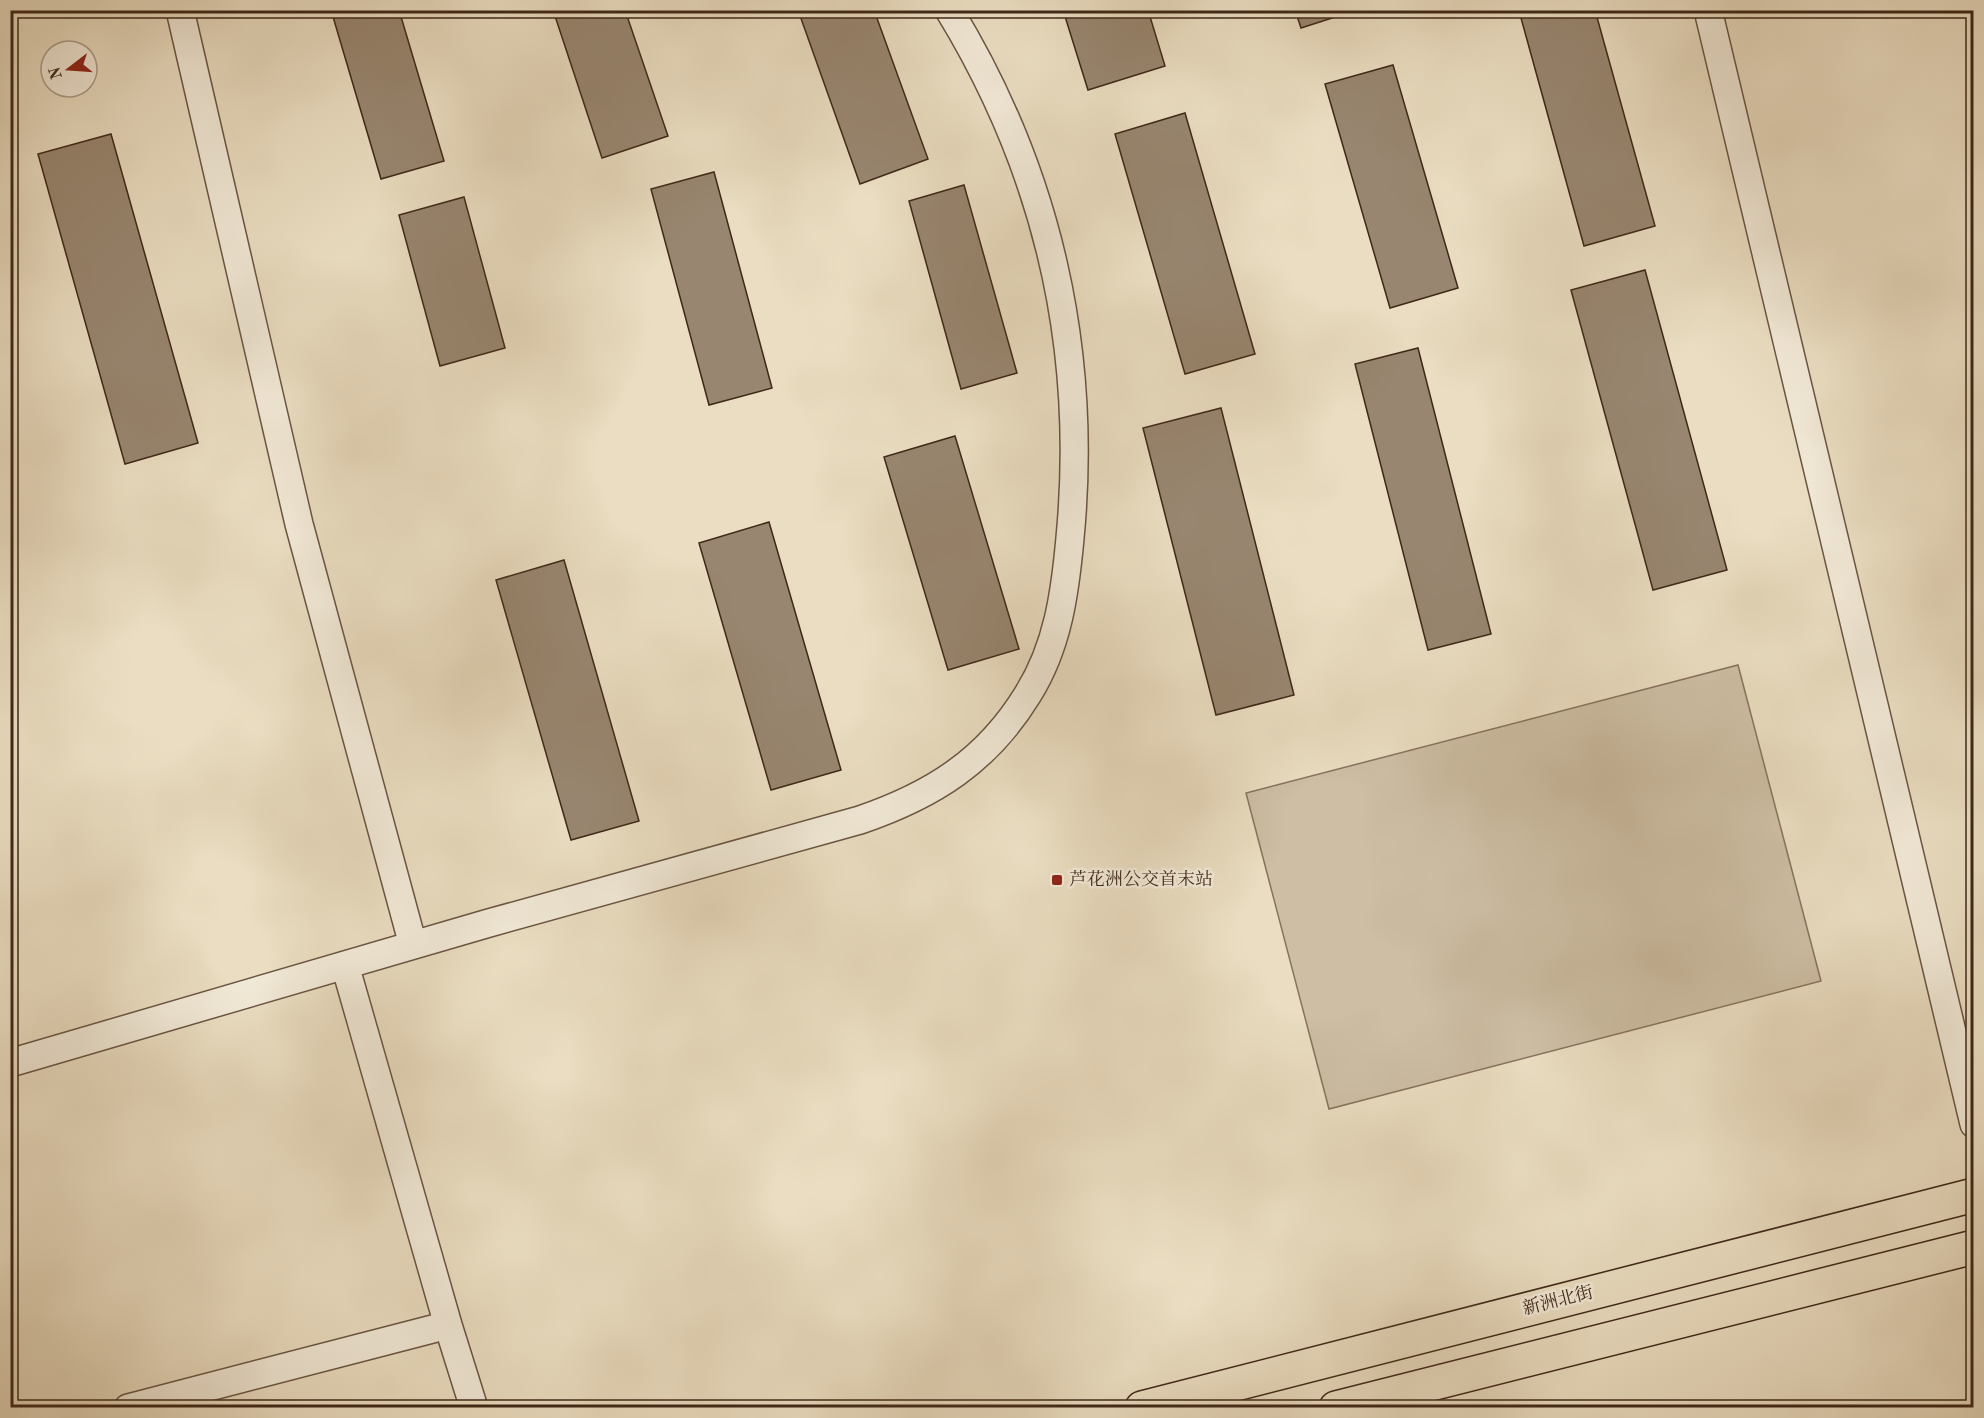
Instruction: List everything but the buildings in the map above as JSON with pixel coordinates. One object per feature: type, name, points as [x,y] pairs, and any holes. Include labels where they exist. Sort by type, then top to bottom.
[{"type":"main road","name":"新洲北街","points":[[1142,1407],[1974,1195]]},
{"type":"main road","points":[[1336,1407],[1974,1247]]},
{"type":"street","points":[[180,10],[299,524],[414,945]]},
{"type":"street","points":[[10,1062],[894,808],[927,793],[957,773],[977,756],[1008,723],[1029,694],[1045,661],[1057,628],[1065,592],[1073,503],[1074,397],[1069,344],[1044,222],[1024,162],[1000,104],[950,10]]},
{"type":"street","points":[[1708,10],[1974,1124]]},
{"type":"street","points":[[345,965],[448,1325],[474,1407]]},
{"type":"street","points":[[128,1407],[448,1325]]},
{"type":"shaded area","points":[[1738,665],[1821,981],[1329,1109],[1246,793]]},
{"type":"place","name":"芦花洲公交首末站","points":[[1057,880]]}]
